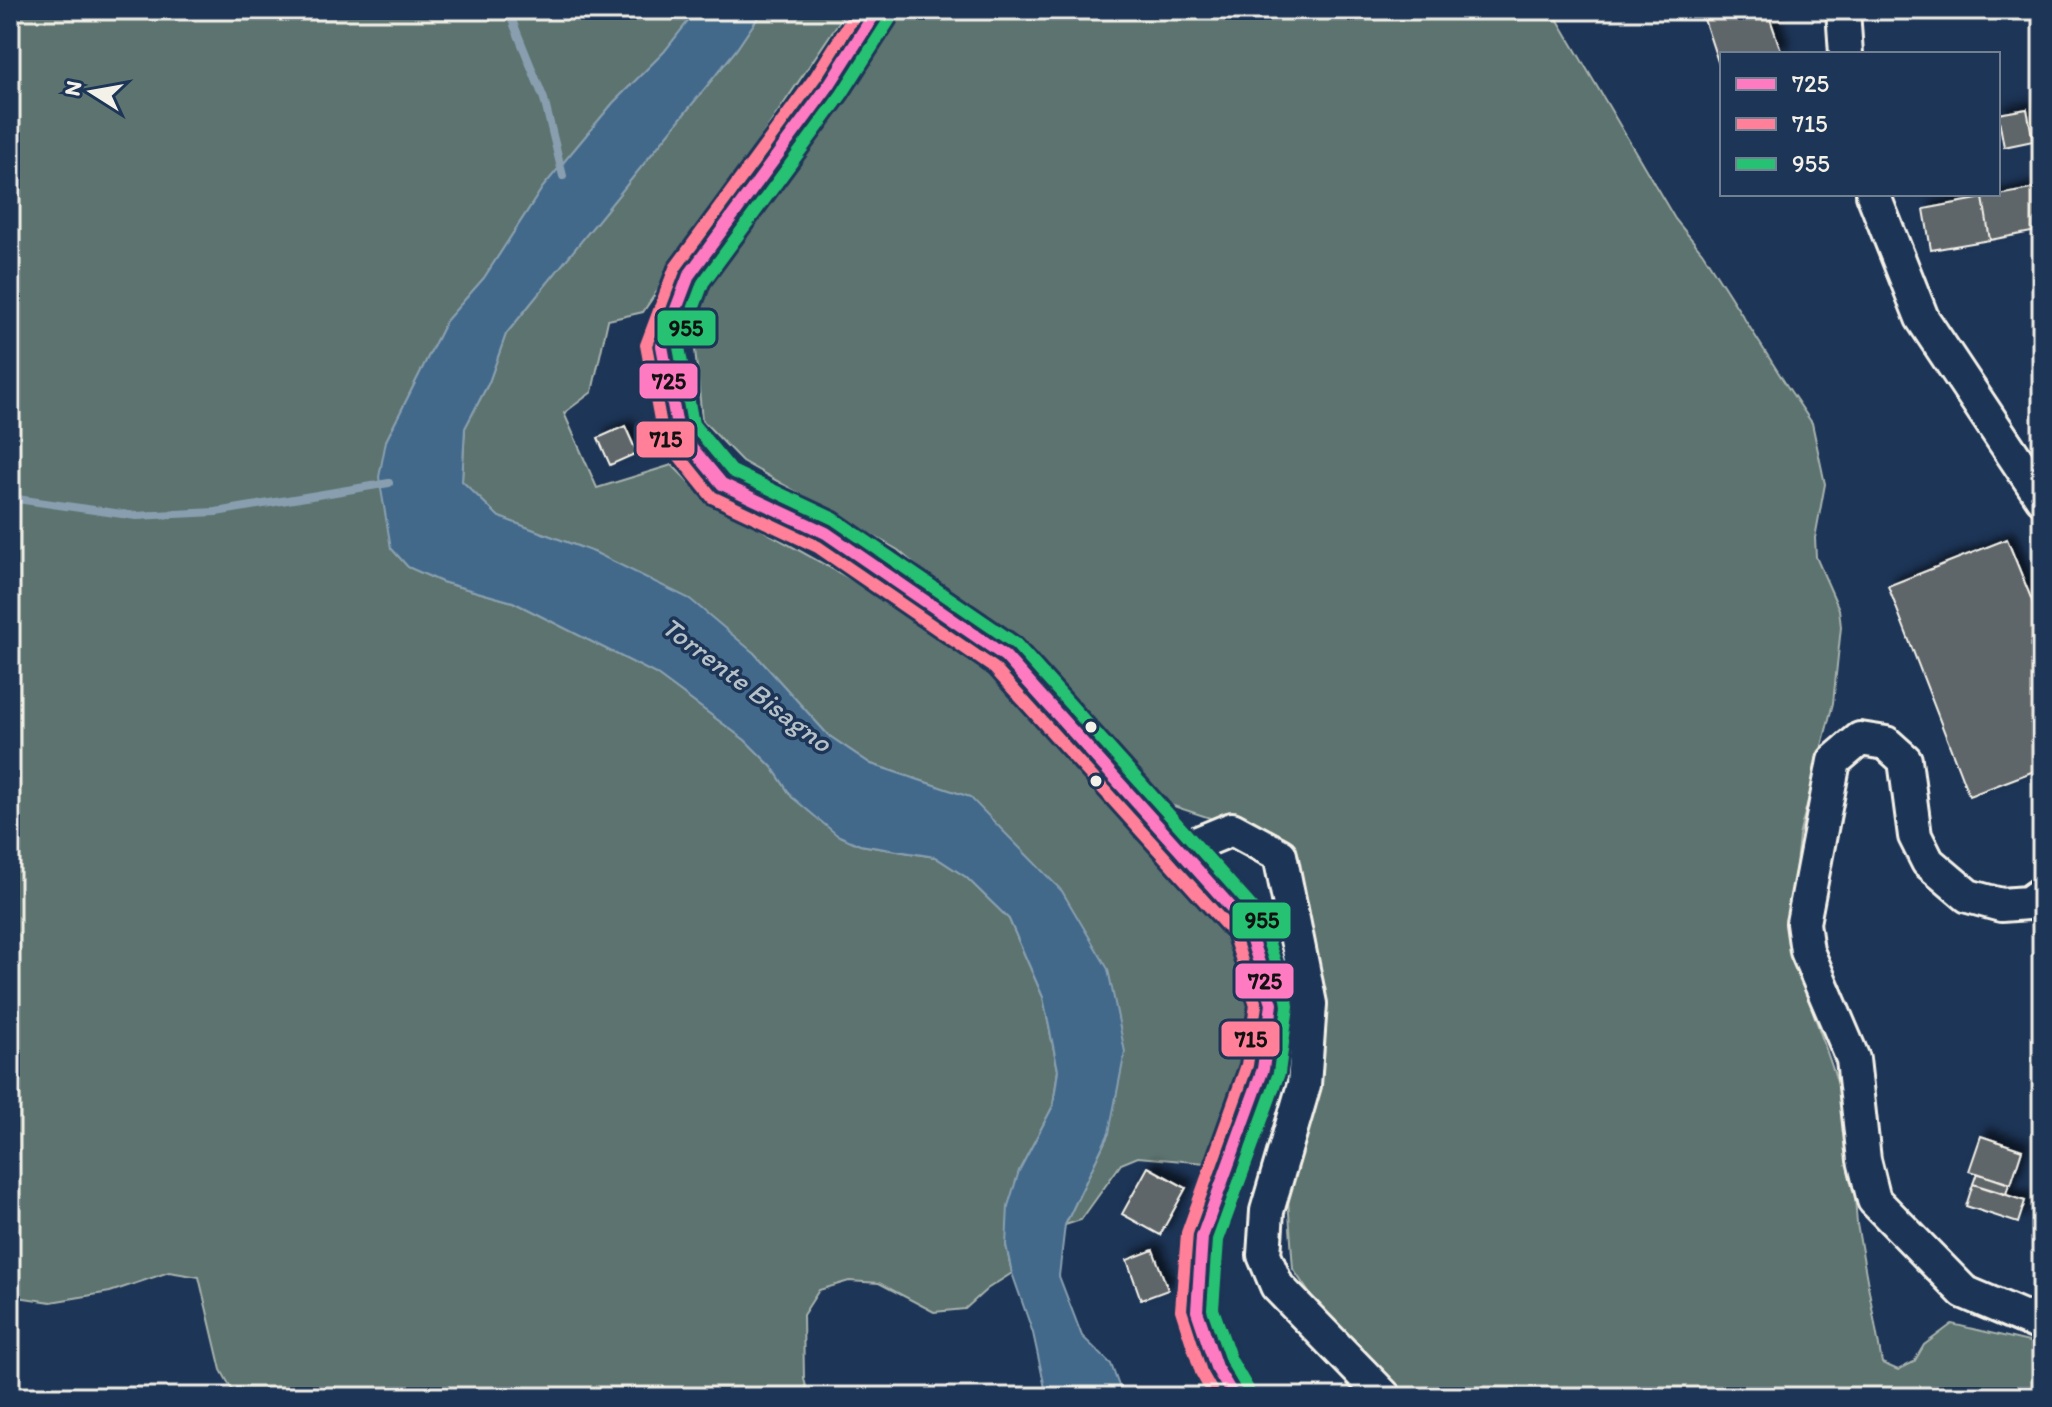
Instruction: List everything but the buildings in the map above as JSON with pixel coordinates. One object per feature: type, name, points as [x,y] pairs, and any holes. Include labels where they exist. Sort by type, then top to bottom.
[{"type":"main road","points":[[877,10],[829,85],[689,275],[662,346],[678,431],[722,484],[826,533],[1005,656],[1247,925],[1272,1004],[1263,1069],[1202,1237],[1197,1311],[1216,1367],[1234,1397]]},
{"type":"street","points":[[1843,10],[1846,52]]},
{"type":"street","points":[[1874,196],[1922,318],[2042,498]]},
{"type":"street","points":[[2042,893],[2028,903],[2001,905],[1968,896],[1928,862],[1915,836],[1905,760],[1886,743],[1860,739],[1834,761],[1803,923],[1807,951],[1853,1059],[1864,1160],[1874,1200],[1964,1292],[2042,1325]]},
{"type":"street","points":[[1181,850],[1232,829],[1280,855],[1310,1004],[1304,1085],[1267,1211],[1264,1255],[1277,1286],[1385,1397]]},
{"type":"green space","points":[[10,10],[697,10],[664,52],[613,103],[543,187],[484,278],[446,321],[386,441],[391,548],[408,567],[442,582],[513,602],[656,674],[745,740],[772,767],[792,797],[860,845],[935,857],[966,877],[1009,919],[1043,997],[1058,1070],[1053,1106],[1019,1171],[1006,1245],[1012,1273],[987,1289],[965,1309],[934,1312],[879,1283],[849,1281],[819,1290],[803,1315],[804,1379],[809,1397],[236,1397],[221,1370],[199,1277],[169,1272],[110,1292],[51,1302],[10,1296]]},
{"type":"green space","points":[[763,10],[847,10],[643,312],[608,320],[592,392],[564,413],[597,488],[672,465],[705,498],[931,624],[1034,711],[1210,912],[1247,972],[1251,1043],[1205,1163],[1138,1157],[1121,1164],[1081,1220],[1065,1225],[1109,1133],[970,797],[871,764],[828,735],[754,653],[596,553],[499,517],[462,481],[465,428],[489,382],[506,334],[736,50]]},
{"type":"green space","points":[[899,10],[1552,10],[1675,219],[1702,252],[1812,423],[1825,484],[1815,538],[1816,557],[1839,609],[1841,627],[1833,703],[1799,836],[1788,939],[1849,1116],[1857,1224],[1882,1363],[1898,1370],[1914,1362],[1924,1345],[1952,1324],[2042,1345],[2042,1397],[1403,1397],[1316,1303],[1293,1269],[1288,1199],[1321,1042],[1316,946],[1293,847],[1260,825],[1210,818],[1158,801],[1001,639],[898,550],[742,461],[702,420],[693,329],[712,277]]},
{"type":"water","name":"Torrente Bisagno","points":[[697,10],[763,10],[736,50],[506,334],[489,382],[465,428],[462,481],[499,517],[596,553],[690,599],[754,653],[828,735],[871,764],[970,797],[1062,891],[1108,969],[1125,1052],[1109,1133],[1065,1225],[1059,1276],[1082,1336],[1111,1364],[1123,1397],[1047,1397],[1033,1333],[1012,1273],[1006,1245],[1008,1206],[1019,1171],[1053,1106],[1058,1070],[1043,997],[1009,919],[966,877],[935,857],[860,845],[837,835],[792,797],[772,767],[745,740],[656,674],[513,602],[442,582],[408,567],[391,548],[379,477],[386,441],[446,321],[484,278],[543,187],[613,103],[664,52]]},
{"type":"waterway","points":[[508,10],[544,99],[563,176]]},
{"type":"waterway","points":[[10,498],[136,516],[216,512],[389,483]]},
{"type":"transit line","name":"715","points":[[858,10],[816,76],[675,268],[646,345],[663,436],[712,497],[818,547],[994,668],[1233,933],[1256,1005],[1247,1065],[1187,1233],[1181,1310],[1201,1372],[1215,1397]]},
{"type":"transit line","name":"725","points":[[877,10],[829,85],[689,275],[662,346],[678,431],[722,484],[826,533],[1005,656],[1247,925],[1272,1004],[1263,1069],[1202,1237],[1197,1311],[1216,1367],[1234,1397]]},
{"type":"transit line","name":"955","points":[[890,19],[842,94],[703,283],[679,347],[693,424],[732,471],[834,519],[1016,644],[1260,916],[1288,1006],[1279,1073],[1218,1240],[1213,1309],[1231,1360],[1248,1389]]}]
